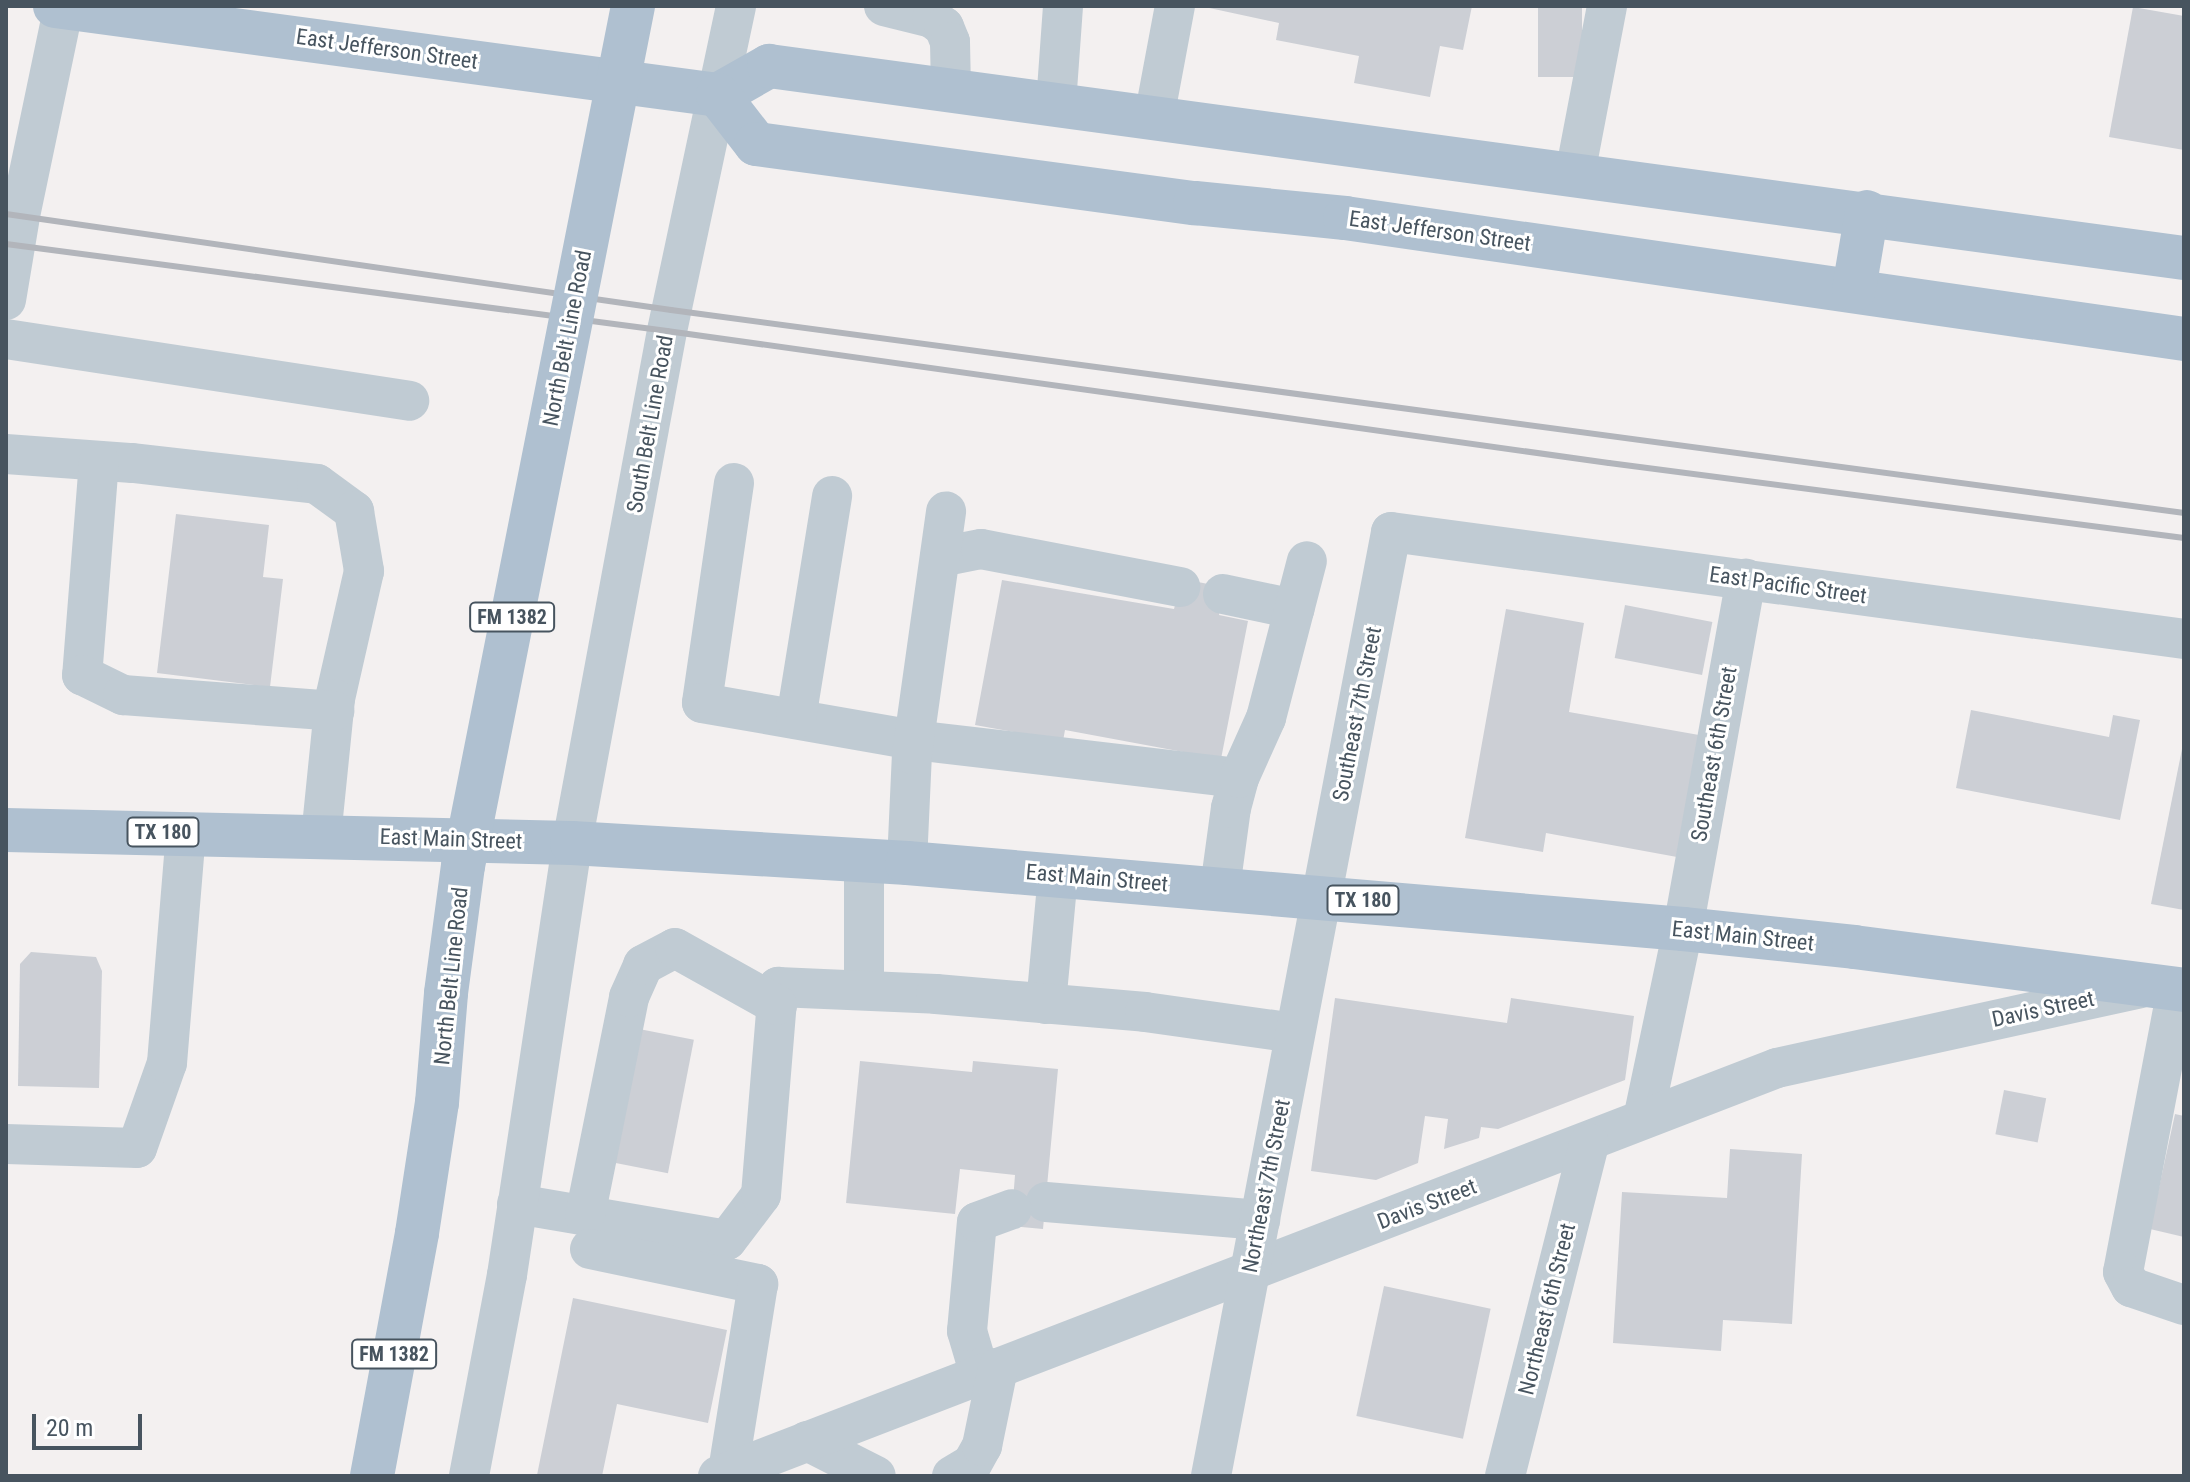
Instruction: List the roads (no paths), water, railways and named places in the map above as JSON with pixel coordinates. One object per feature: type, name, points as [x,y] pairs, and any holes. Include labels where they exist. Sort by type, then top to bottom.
[{"type":"main road","name":"East Jefferson Street","points":[[61,6],[718,95],[756,144],[1179,201],[1361,220],[2184,339]]},
{"type":"main road","name":"North Belt Line Road","points":[[372,1476],[417,1233],[437,1103],[446,993],[463,866],[633,6]]},
{"type":"main road","points":[[718,95],[769,66],[1867,212],[2184,258]]},
{"type":"main road","points":[[1854,289],[1867,212]]},
{"type":"main road","name":"East Main Street","points":[[6,830],[572,843],[907,863],[1683,929],[1854,947],[2171,988]]},
{"type":"street","points":[[6,300],[61,6]]},
{"type":"street","name":"South Belt Line Road","points":[[572,843],[667,331],[736,6]]},
{"type":"street","points":[[884,6],[932,18],[944,27],[950,42],[951,90]]},
{"type":"street","points":[[1056,104],[1063,6]]},
{"type":"street","points":[[1154,118],[1175,6]]},
{"type":"street","points":[[1575,174],[1607,6]]},
{"type":"street","points":[[6,339],[409,401]]},
{"type":"street","points":[[6,454],[317,484],[354,511],[364,571],[335,705],[321,836]]},
{"type":"street","points":[[99,461],[82,675],[123,695],[335,705]]},
{"type":"street","points":[[734,483],[702,703],[914,740],[1239,778]]},
{"type":"street","points":[[796,719],[832,496]]},
{"type":"street","points":[[907,863],[914,740],[946,511]]},
{"type":"street","name":"East Pacific Street","points":[[1391,532],[2184,639]]},
{"type":"street","name":"Southeast 7th Street","points":[[1322,896],[1391,532]]},
{"type":"street","points":[[940,557],[981,549],[1180,587]]},
{"type":"street","points":[[1220,888],[1231,808],[1239,778],[1266,718],[1307,561]]},
{"type":"street","name":"Southeast 6th Street","points":[[1683,929],[1746,579]]},
{"type":"street","points":[[1223,594],[1294,609]]},
{"type":"street","points":[[6,1144],[137,1148],[167,1063],[186,833]]},
{"type":"street","points":[[469,1476],[517,1204],[572,843]]},
{"type":"street","points":[[864,861],[864,990]]},
{"type":"street","points":[[1046,1004],[1058,875]]},
{"type":"street","name":"Northeast 7th Street","points":[[1211,1476],[1322,896]]},
{"type":"street","points":[[1643,1119],[1683,929]]},
{"type":"street","points":[[588,1232],[629,997],[643,965],[675,948],[777,1005]]},
{"type":"street","points":[[588,1232],[727,1240],[761,1195],[778,987],[864,990],[1145,1012],[1295,1033]]},
{"type":"street","points":[[2171,988],[2123,1272],[2131,1287],[2184,1305]]},
{"type":"street","name":"Davis Street","points":[[726,1475],[807,1441],[1589,1143],[1777,1068],[2171,988]]},
{"type":"street","name":"Northeast 6th Street","points":[[1505,1476],[1589,1143]]},
{"type":"street","points":[[517,1204],[588,1232],[758,1284],[726,1475]]},
{"type":"street","points":[[952,1476],[972,1464],[982,1446],[989,1372],[967,1331],[977,1222],[1029,1206],[1260,1220]]},
{"type":"street","points":[[807,1441],[876,1476]]},
{"type":"railway","points":[[6,214],[671,310],[2184,513]]},
{"type":"railway","points":[[6,244],[667,331],[1609,463],[2184,538]]}]
